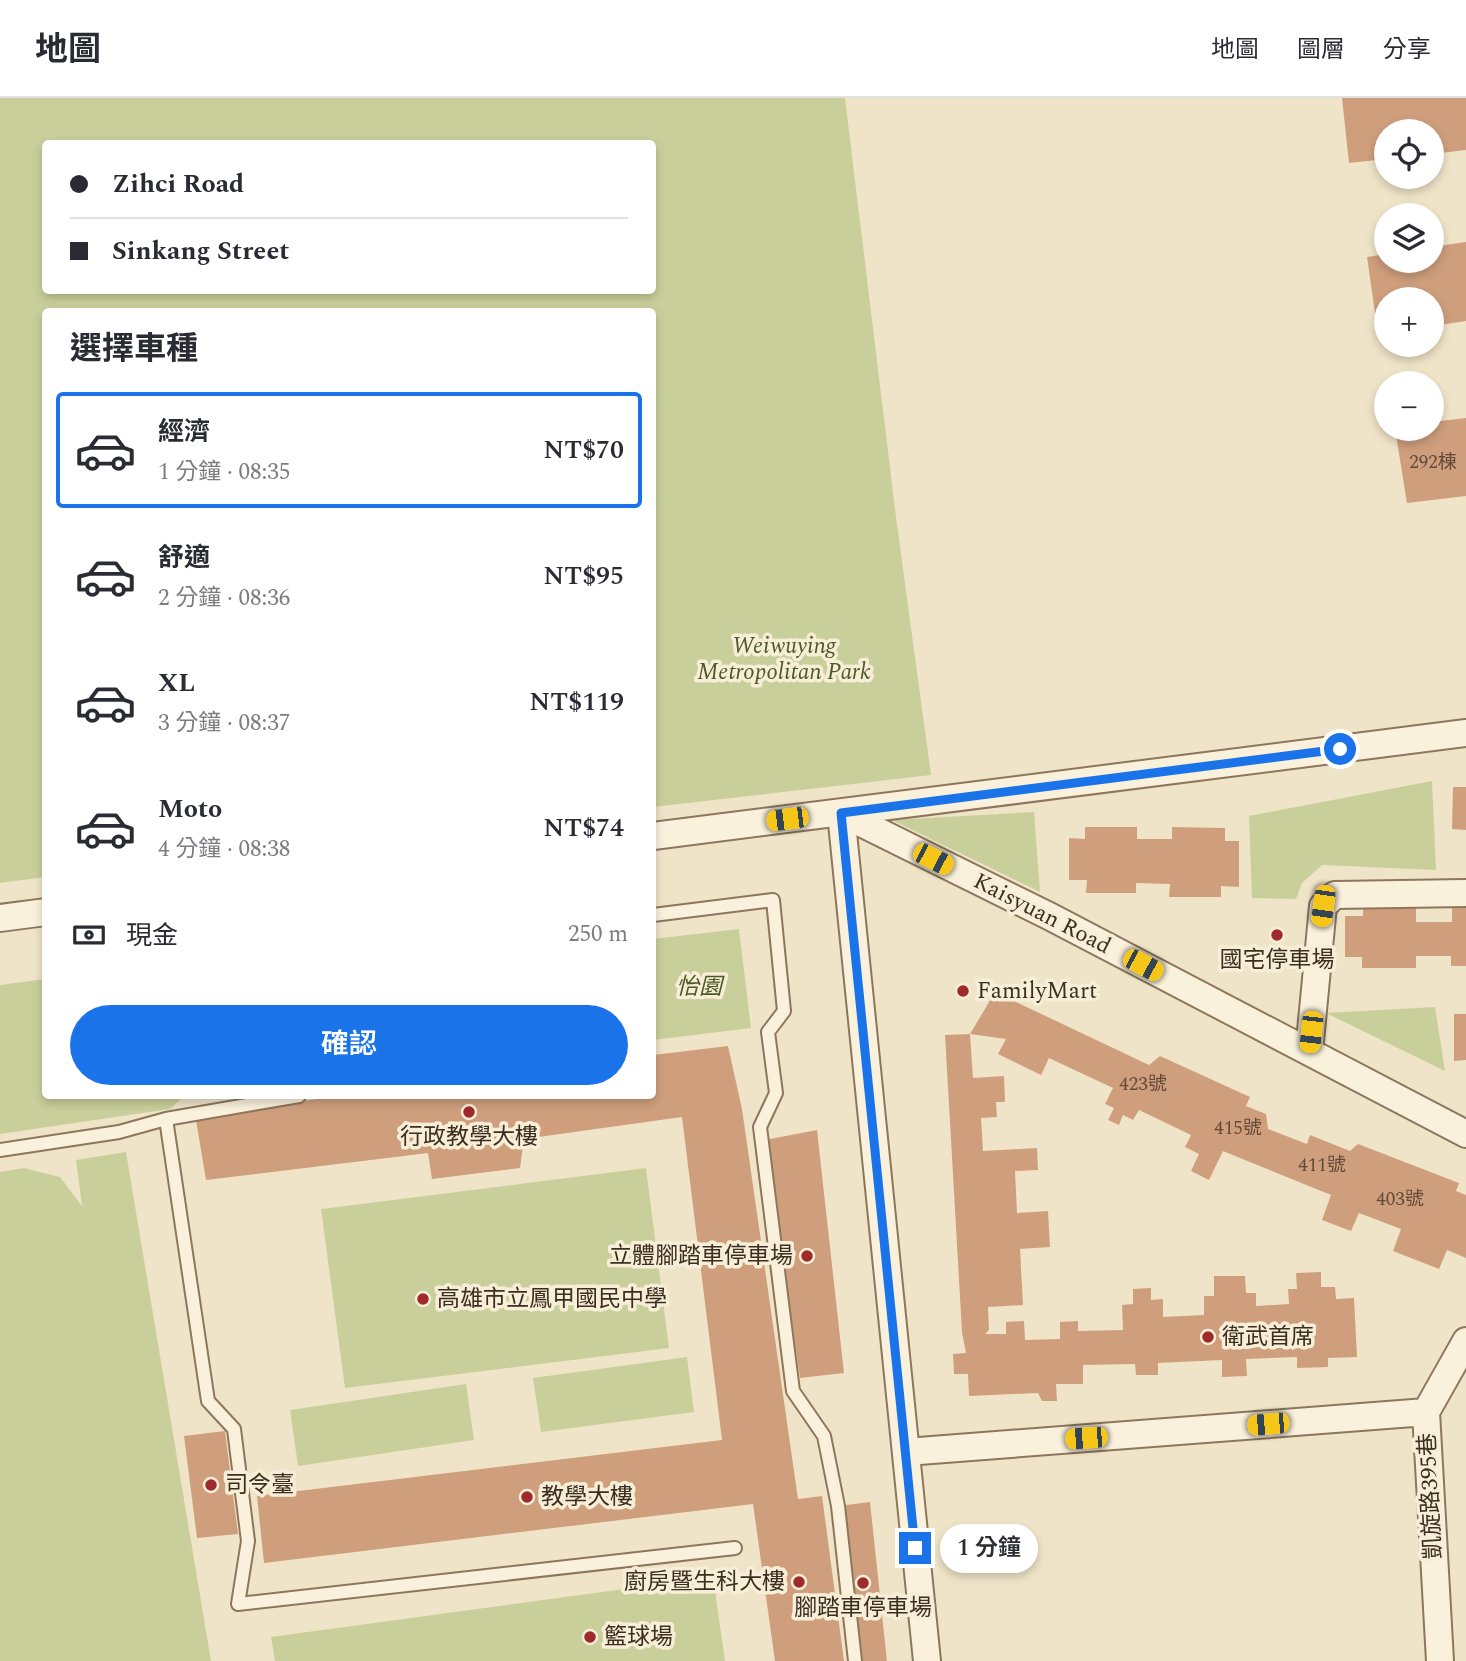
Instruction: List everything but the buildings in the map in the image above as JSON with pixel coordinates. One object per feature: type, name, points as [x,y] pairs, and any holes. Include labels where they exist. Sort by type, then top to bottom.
[{"type":"street","points":[[656,836],[1466,733]]},
{"type":"street","points":[[841,813],[927,1661]]},
{"type":"street","name":"Kaisyuan Road","points":[[841,813],[1049,916],[1466,1134]]},
{"type":"street","points":[[1309,1052],[1323,906],[1335,895],[1466,893]]},
{"type":"street","points":[[0,918],[42,913]]},
{"type":"street","name":"凱旋路395巷","points":[[1440,1661],[1426,1412],[1457,1378],[1466,1341]]},
{"type":"street","points":[[906,1452],[1426,1412]]},
{"type":"lane","points":[[656,915],[773,900],[784,1011],[768,1032],[776,1093],[760,1127],[793,1391],[824,1436],[838,1506],[855,1661]]},
{"type":"lane","points":[[0,1150],[119,1132],[166,1119],[282,1099]]},
{"type":"lane","points":[[166,1119],[208,1401],[234,1429],[248,1541],[238,1604],[735,1548]]},
{"type":"green space","name":"Weiwuying Metropolitan Park","points":[[0,98],[845,98],[896,517],[931,775],[656,807],[656,308],[42,308],[42,877],[0,883]]},
{"type":"green space","points":[[1432,781],[1436,870],[1322,865],[1302,883],[1296,899],[1252,898],[1249,816]]},
{"type":"green space","points":[[1034,812],[1040,892],[892,820]]},
{"type":"green space","name":"怡園","points":[[739,929],[751,1028],[656,1040],[656,939]]},
{"type":"green space","points":[[42,979],[42,1099],[181,1099],[170,1109],[0,1134],[0,985]]},
{"type":"green space","points":[[1435,1007],[1445,1071],[1326,1013]]},
{"type":"green space","points":[[126,1152],[211,1661],[0,1661],[0,1172],[24,1168],[60,1177],[82,1206],[76,1160]]},
{"type":"green space","points":[[646,1168],[669,1348],[345,1388],[321,1209]]},
{"type":"green space","points":[[687,1357],[694,1412],[541,1432],[533,1378]]},
{"type":"green space","points":[[466,1384],[474,1440],[298,1466],[290,1410]]},
{"type":"green space","name":"籃球場","points":[[713,1577],[725,1661],[275,1661],[271,1637]]},
{"type":"place","name":"國宅停車場","points":[[1277,935]]},
{"type":"place","name":"FamilyMart","points":[[963,991]]},
{"type":"place","name":"行政教學大樓","points":[[469,1112]]},
{"type":"place","name":"立體腳踏車停車場","points":[[807,1256]]},
{"type":"place","name":"高雄市立鳳甲國民中學","points":[[423,1299]]},
{"type":"place","name":"衛武首席","points":[[1208,1337]]},
{"type":"place","name":"司令臺","points":[[211,1485]]},
{"type":"place","name":"教學大樓","points":[[527,1497]]},
{"type":"place","name":"廚房暨生科大樓","points":[[799,1582]]},
{"type":"place","name":"腳踏車停車場","points":[[863,1583]]},
{"type":"place","name":"籃球場","points":[[590,1637]]},
{"type":"route","points":[[915,1548],[841,813],[1340,749]]}]
